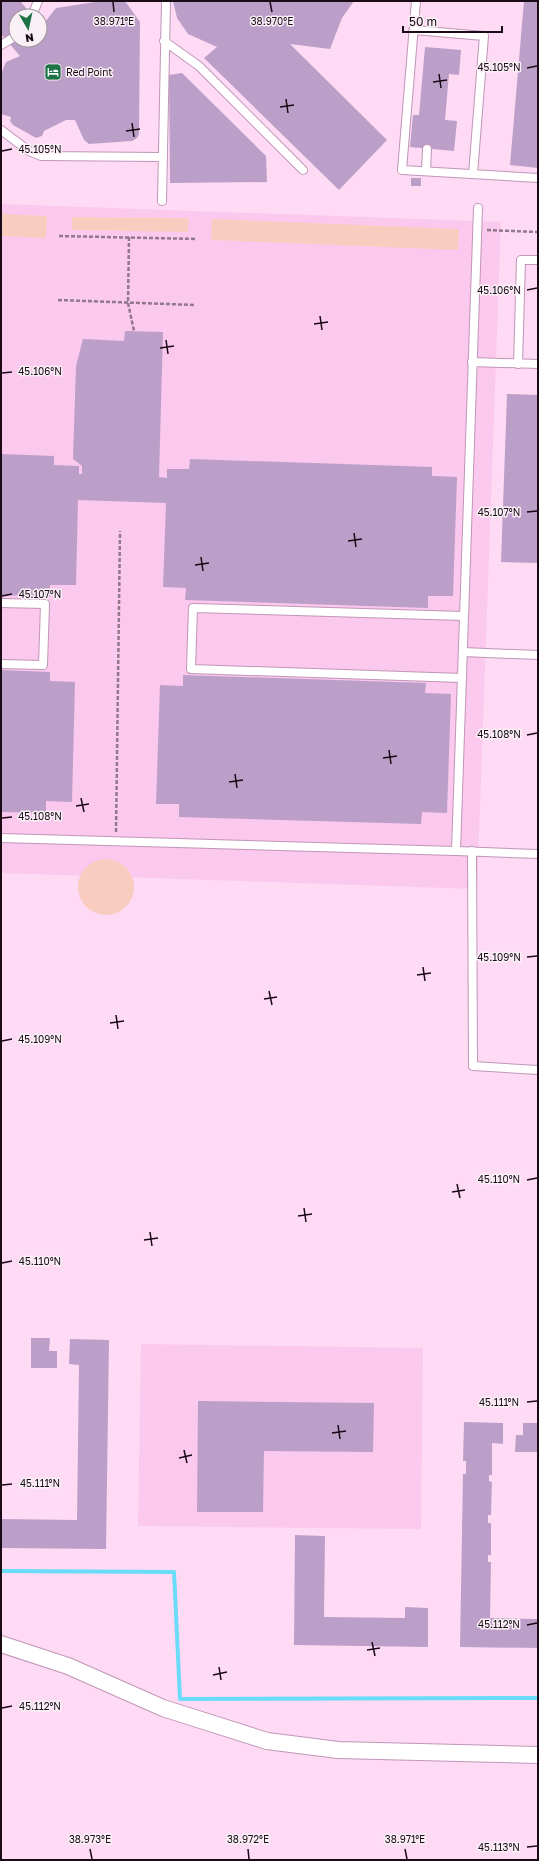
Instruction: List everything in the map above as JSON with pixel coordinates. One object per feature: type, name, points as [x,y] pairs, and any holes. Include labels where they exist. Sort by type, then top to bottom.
[{"type":"street","points":[[1,1644],[68,1666],[163,1708],[268,1741],[338,1750],[538,1755]]},
{"type":"lane","points":[[162,201],[166,1]]},
{"type":"lane","points":[[416,1],[402,170],[538,178]]},
{"type":"lane","points":[[414,30],[484,36],[473,174]]},
{"type":"lane","points":[[164,41],[199,66],[303,170]]},
{"type":"lane","points":[[1,130],[29,151],[41,156],[162,157]]},
{"type":"lane","points":[[426,171],[427,149]]},
{"type":"lane","points":[[456,851],[478,208]]},
{"type":"lane","points":[[518,364],[522,260],[538,260]]},
{"type":"lane","points":[[472,362],[538,364]]},
{"type":"lane","points":[[1,603],[45,604],[43,665],[1,664]]},
{"type":"lane","points":[[462,678],[191,669],[193,608],[464,616]]},
{"type":"lane","points":[[463,652],[538,655]]},
{"type":"lane","points":[[1,838],[538,854]]},
{"type":"lane","points":[[472,851],[473,1066],[538,1070]]},
{"type":"path","points":[[477,230],[538,232]]},
{"type":"path","points":[[60,236],[197,239]]},
{"type":"path","points":[[129,238],[128,303],[134,331]]},
{"type":"path","points":[[58,300],[195,305]]},
{"type":"path","points":[[116,842],[120,531]]},
{"type":"shaded area","points":[[1,204],[501,222],[477,889],[1,873]]},
{"type":"shaded area","points":[[1,214],[47,216],[46,238],[1,236]]},
{"type":"shaded area","points":[[72,217],[189,218],[188,232],[72,230]]},
{"type":"shaded area","points":[[212,219],[459,229],[458,250],[211,240]]},
{"type":"shaded area","points":[[106,859],[121,864],[129,872],[134,887],[129,902],[121,910],[106,915],[91,910],[83,902],[78,887],[83,872],[91,864]]},
{"type":"shaded area","points":[[141,1344],[423,1348],[421,1529],[138,1526]]},
{"type":"building","points":[[1,1],[20,1],[26,8],[8,8],[8,42],[1,34]]},
{"type":"building","points":[[102,1],[125,1],[140,22],[139,134],[137,138],[132,141],[89,144],[84,140],[75,120],[66,120],[44,131],[42,136],[36,138],[13,125],[10,121],[11,117],[1,114],[1,74],[6,62],[20,56],[13,48],[48,48],[48,18],[56,8]]},
{"type":"building","points":[[173,1],[354,1],[342,18],[330,49],[290,44],[387,140],[339,190],[204,58],[217,47],[188,34],[177,18]]},
{"type":"building","points":[[524,1],[538,1],[538,168],[510,165]]},
{"type":"building","points":[[425,47],[461,50],[459,75],[449,74],[445,120],[457,121],[454,151],[410,147],[413,115],[419,115]]},
{"type":"building","points":[[182,73],[266,156],[267,182],[170,183],[169,75]]},
{"type":"building","points":[[411,178],[421,178],[421,186],[411,186]]},
{"type":"building","points":[[125,331],[163,332],[159,477],[167,478],[167,469],[189,469],[190,459],[432,467],[432,476],[457,477],[453,596],[428,596],[428,608],[185,600],[186,588],[163,587],[166,503],[78,500],[76,585],[50,585],[50,597],[1,595],[1,454],[54,456],[54,465],[79,466],[79,474],[82,474],[82,466],[73,459],[76,366],[83,339],[124,341]]},
{"type":"building","points":[[507,394],[538,395],[538,563],[501,562]]},
{"type":"building","points":[[1,670],[50,672],[50,681],[75,682],[72,802],[46,801],[46,813],[1,812]]},
{"type":"building","points":[[183,675],[426,683],[425,693],[451,694],[447,813],[422,812],[421,824],[179,817],[179,804],[156,804],[160,685],[183,686]]},
{"type":"building","points":[[31,1338],[50,1338],[49,1351],[57,1351],[57,1368],[31,1368]]},
{"type":"building","points":[[70,1339],[109,1340],[106,1549],[1,1548],[1,1519],[77,1520],[79,1365],[69,1364]]},
{"type":"building","points":[[198,1401],[374,1403],[373,1452],[264,1451],[263,1512],[197,1512]]},
{"type":"building","points":[[464,1422],[503,1423],[503,1444],[492,1443],[492,1475],[489,1475],[489,1481],[492,1482],[491,1515],[488,1515],[488,1523],[491,1523],[491,1555],[488,1555],[488,1562],[491,1562],[490,1618],[538,1619],[538,1648],[460,1647],[463,1474],[466,1474],[466,1461],[463,1461]]},
{"type":"building","points":[[523,1423],[538,1423],[538,1452],[515,1452],[516,1435],[523,1435]]},
{"type":"building","points":[[295,1535],[325,1536],[324,1617],[405,1618],[405,1607],[428,1608],[428,1647],[294,1645]]},
{"type":"waterway","points":[[1,1571],[174,1572],[180,1699],[538,1698]]},
{"type":"place","name":"Red Point","points":[[53,72]]}]
